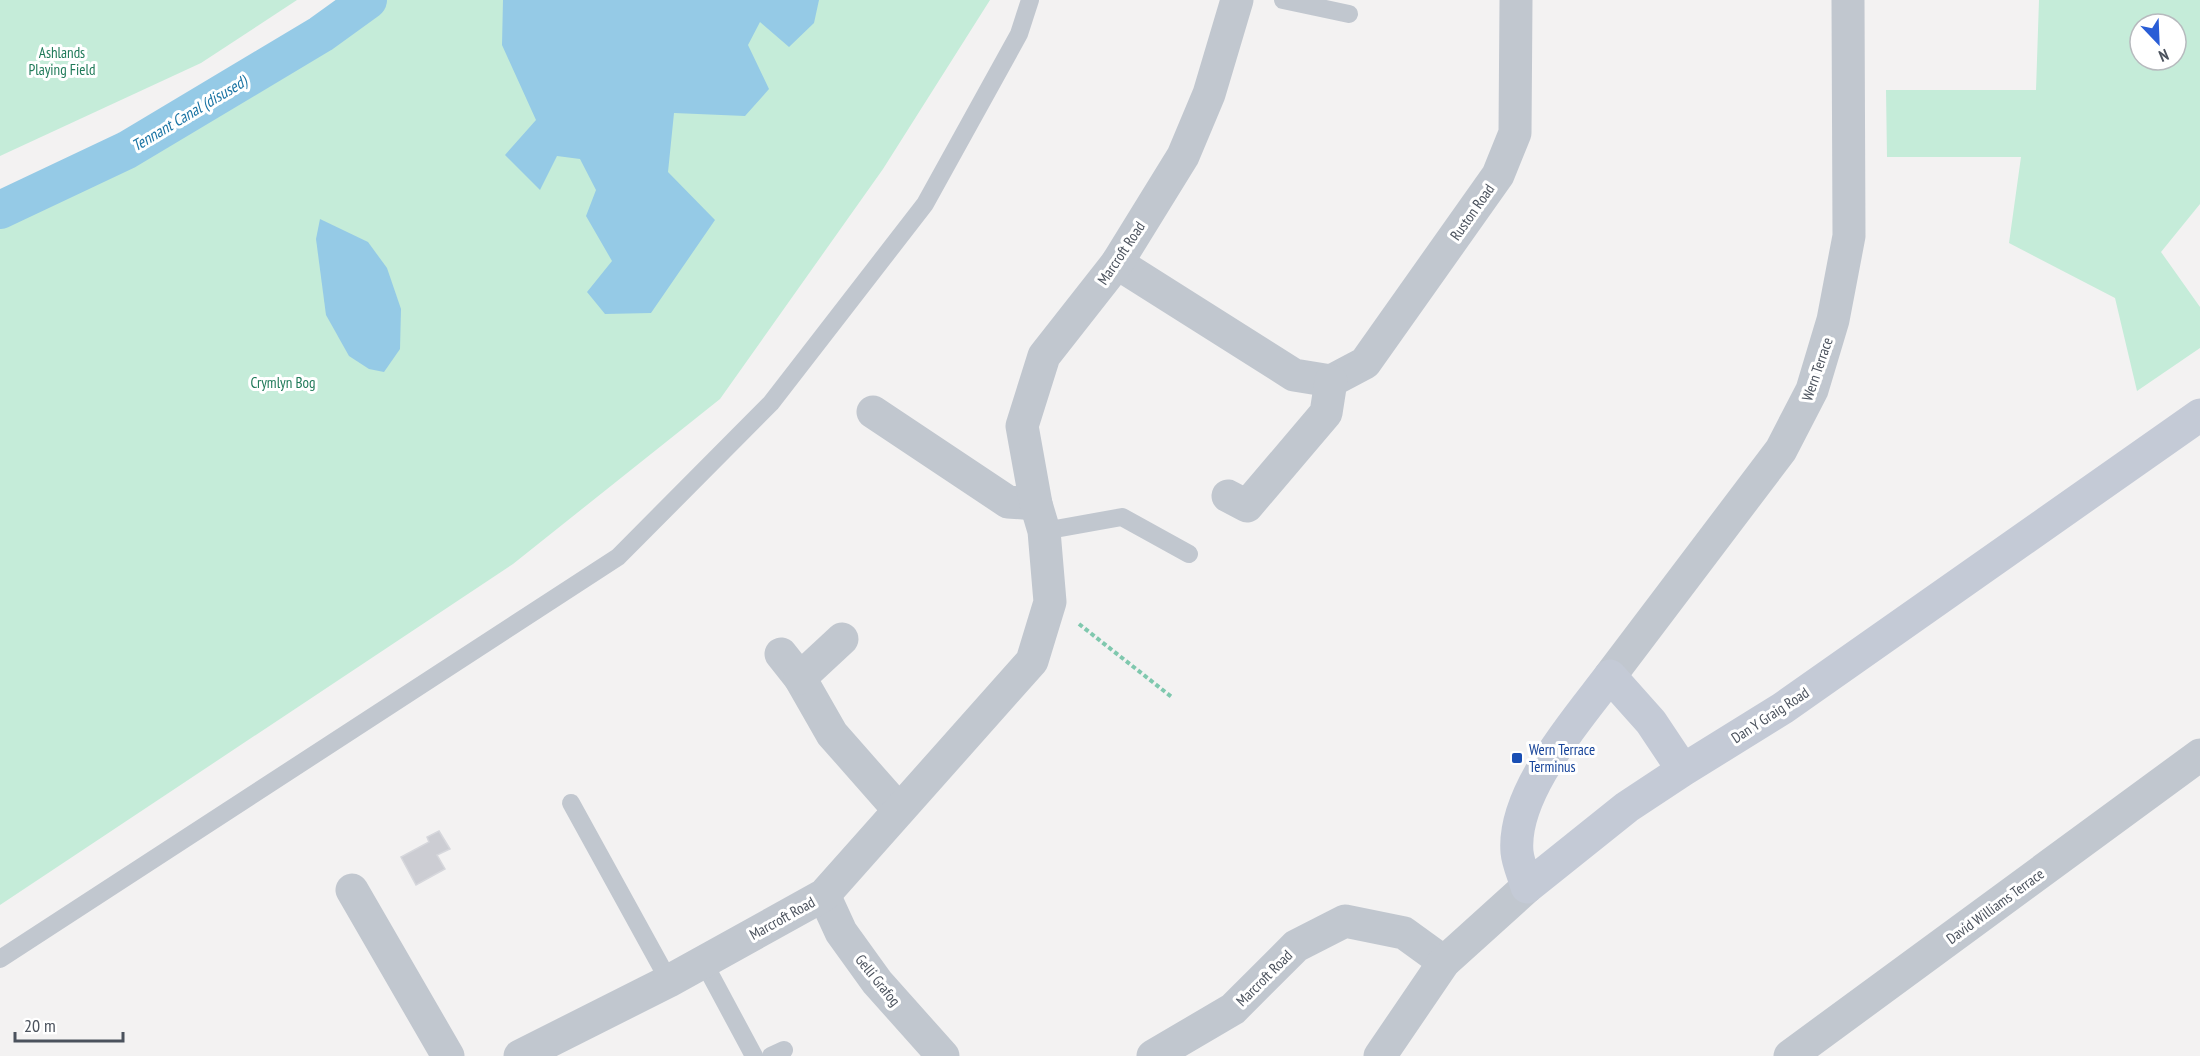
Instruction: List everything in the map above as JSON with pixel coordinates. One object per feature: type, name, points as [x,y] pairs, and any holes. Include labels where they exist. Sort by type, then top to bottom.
[{"type":"street","name":"Marcroft Road","points":[[520,1056],[669,981],[824,896],[1032,662],[1050,602],[1040,517],[1022,426],[1044,356],[1117,263],[1183,156],[1209,94],[1237,0]]},
{"type":"street","name":"Ruston Road","points":[[1331,381],[1365,363],[1498,175],[1515,133],[1516,0]]},
{"type":"street","name":"Wern Terrace","points":[[1527,887],[1517,852],[1519,826],[1528,800],[1550,756],[1781,450],[1812,390],[1833,320],[1848,236],[1848,0]]},
{"type":"street","points":[[1117,263],[1294,375],[1331,381],[1326,413],[1247,506],[1228,496]]},
{"type":"street","points":[[873,412],[1008,502],[1040,517]]},
{"type":"street","name":"Dan Y Graig Road","points":[[1380,1056],[1444,962],[1527,887],[1627,807],[1783,708],[2200,415]]},
{"type":"street","points":[[842,639],[790,666],[832,734],[899,810]]},
{"type":"street","points":[[1610,676],[1651,722],[1683,770]]},
{"type":"street","name":"David Williams Terrace","points":[[1791,1056],[2200,755]]},
{"type":"street","points":[[352,890],[447,1056]]},
{"type":"street","name":"Gelli Grafog","points":[[824,896],[841,932],[877,982],[943,1056]]},
{"type":"street","name":"Marcroft Road","points":[[1153,1056],[1233,1009],[1296,946],[1345,921],[1404,933],[1444,962]]},
{"type":"lane","points":[[0,959],[618,557],[771,403],[925,204],[1019,34],[1030,0]]},
{"type":"lane","points":[[1282,0],[1349,14]]},
{"type":"lane","points":[[1040,517],[1122,517],[1189,554]]},
{"type":"lane","points":[[571,803],[669,981]]},
{"type":"lane","points":[[703,962],[754,1056]]},
{"type":"path","points":[[1050,602],[1173,698]]},
{"type":"green space","name":"Ashlands Playing Field","points":[[0,0],[297,0],[201,63],[0,156]]},
{"type":"green space","name":"Crymlyn Bog","points":[[368,0],[990,0],[883,169],[720,399],[513,564],[0,905],[0,210],[127,150],[321,34]]},
{"type":"green space","points":[[2039,0],[2200,0],[2200,204],[2161,252],[2200,307],[2200,348],[2137,391],[2115,298],[2009,243],[2021,157],[1887,157],[1886,90],[2036,90]]},
{"type":"water","points":[[503,0],[819,0],[814,23],[789,47],[760,22],[748,45],[769,89],[745,116],[674,113],[668,172],[715,220],[651,313],[605,314],[587,292],[612,261],[586,216],[596,190],[580,159],[557,156],[540,190],[505,155],[536,120],[502,45]]},
{"type":"water","points":[[320,219],[368,242],[387,268],[401,309],[400,349],[384,372],[369,369],[349,356],[326,315],[316,239]]},
{"type":"building","points":[[439,831],[450,849],[437,855],[445,869],[416,885],[401,857],[429,842],[427,837]]},
{"type":"waterway","name":"Tennant Canal (disused)","points":[[0,210],[127,150],[321,34],[368,0]]},
{"type":"place","name":"Wern Terrace Terminus","points":[[1517,758]]}]
